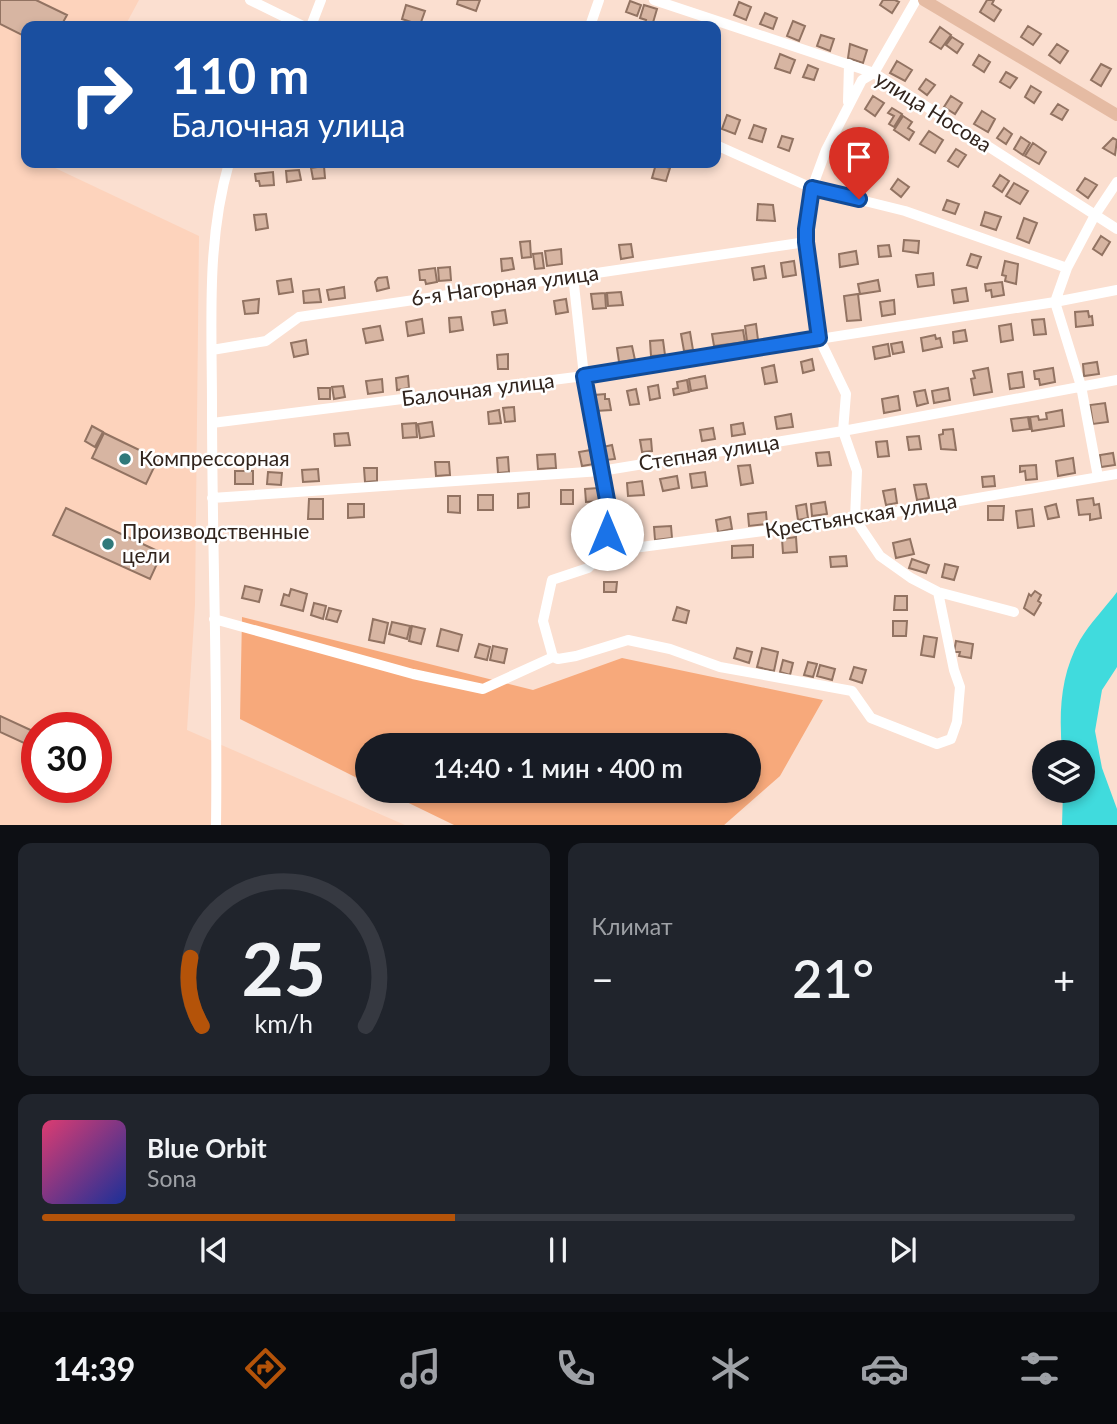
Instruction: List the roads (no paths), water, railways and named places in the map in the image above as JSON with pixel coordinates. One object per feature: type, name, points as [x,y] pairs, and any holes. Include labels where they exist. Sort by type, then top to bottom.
[{"type":"main road","points":[[924,0],[1117,114]]},
{"type":"street","points":[[250,0],[293,21]]},
{"type":"street","points":[[313,21],[321,0]]},
{"type":"street","points":[[592,21],[599,0]]},
{"type":"street","name":"улица Носова","points":[[654,0],[718,21]]},
{"type":"street","points":[[916,0],[874,73],[862,80],[826,150],[812,188],[806,242],[819,338],[846,394],[843,431],[857,471],[855,519],[880,556],[911,578],[938,592],[1014,612]]},
{"type":"street","name":"улица Носова","points":[[721,22],[874,73],[1117,229]]},
{"type":"street","points":[[848,106],[849,64]]},
{"type":"street","points":[[721,147],[812,188],[905,211],[1067,268]]},
{"type":"street","points":[[216,825],[218,719],[212,498],[213,243],[228,168]]},
{"type":"street","points":[[1098,477],[1081,386],[1055,302],[1063,286],[1067,268],[1095,215],[1117,182]]},
{"type":"street","name":"6-я Нагорная улица","points":[[212,350],[266,341],[299,317],[806,242]]},
{"type":"street","points":[[553,657],[543,621],[552,580],[588,568],[604,552],[610,516],[584,376],[573,276]]},
{"type":"street","name":"Балочная улица","points":[[212,423],[584,376],[1117,290]]},
{"type":"street","name":"Степная улица","points":[[212,498],[601,471],[843,431],[1117,380]]},
{"type":"street","name":"Крестьянская улица","points":[[604,552],[855,519],[1117,474]]},
{"type":"street","points":[[214,619],[413,674],[483,689],[553,657],[558,659],[576,656],[628,640],[670,649],[720,667],[852,691],[872,718],[937,744],[951,739],[957,722],[960,687],[938,592]]},
{"type":"water","points":[[1117,592],[1117,667],[1102,690],[1095,731],[1102,768],[1117,809],[1117,825],[1062,825],[1063,803],[1095,803],[1095,740],[1062,740],[1061,723],[1062,694],[1068,667],[1080,640]]},
{"type":"place","name":"Компрессорная","points":[[125,459]]},
{"type":"place","name":"Производственные цели","points":[[108,544]]}]
